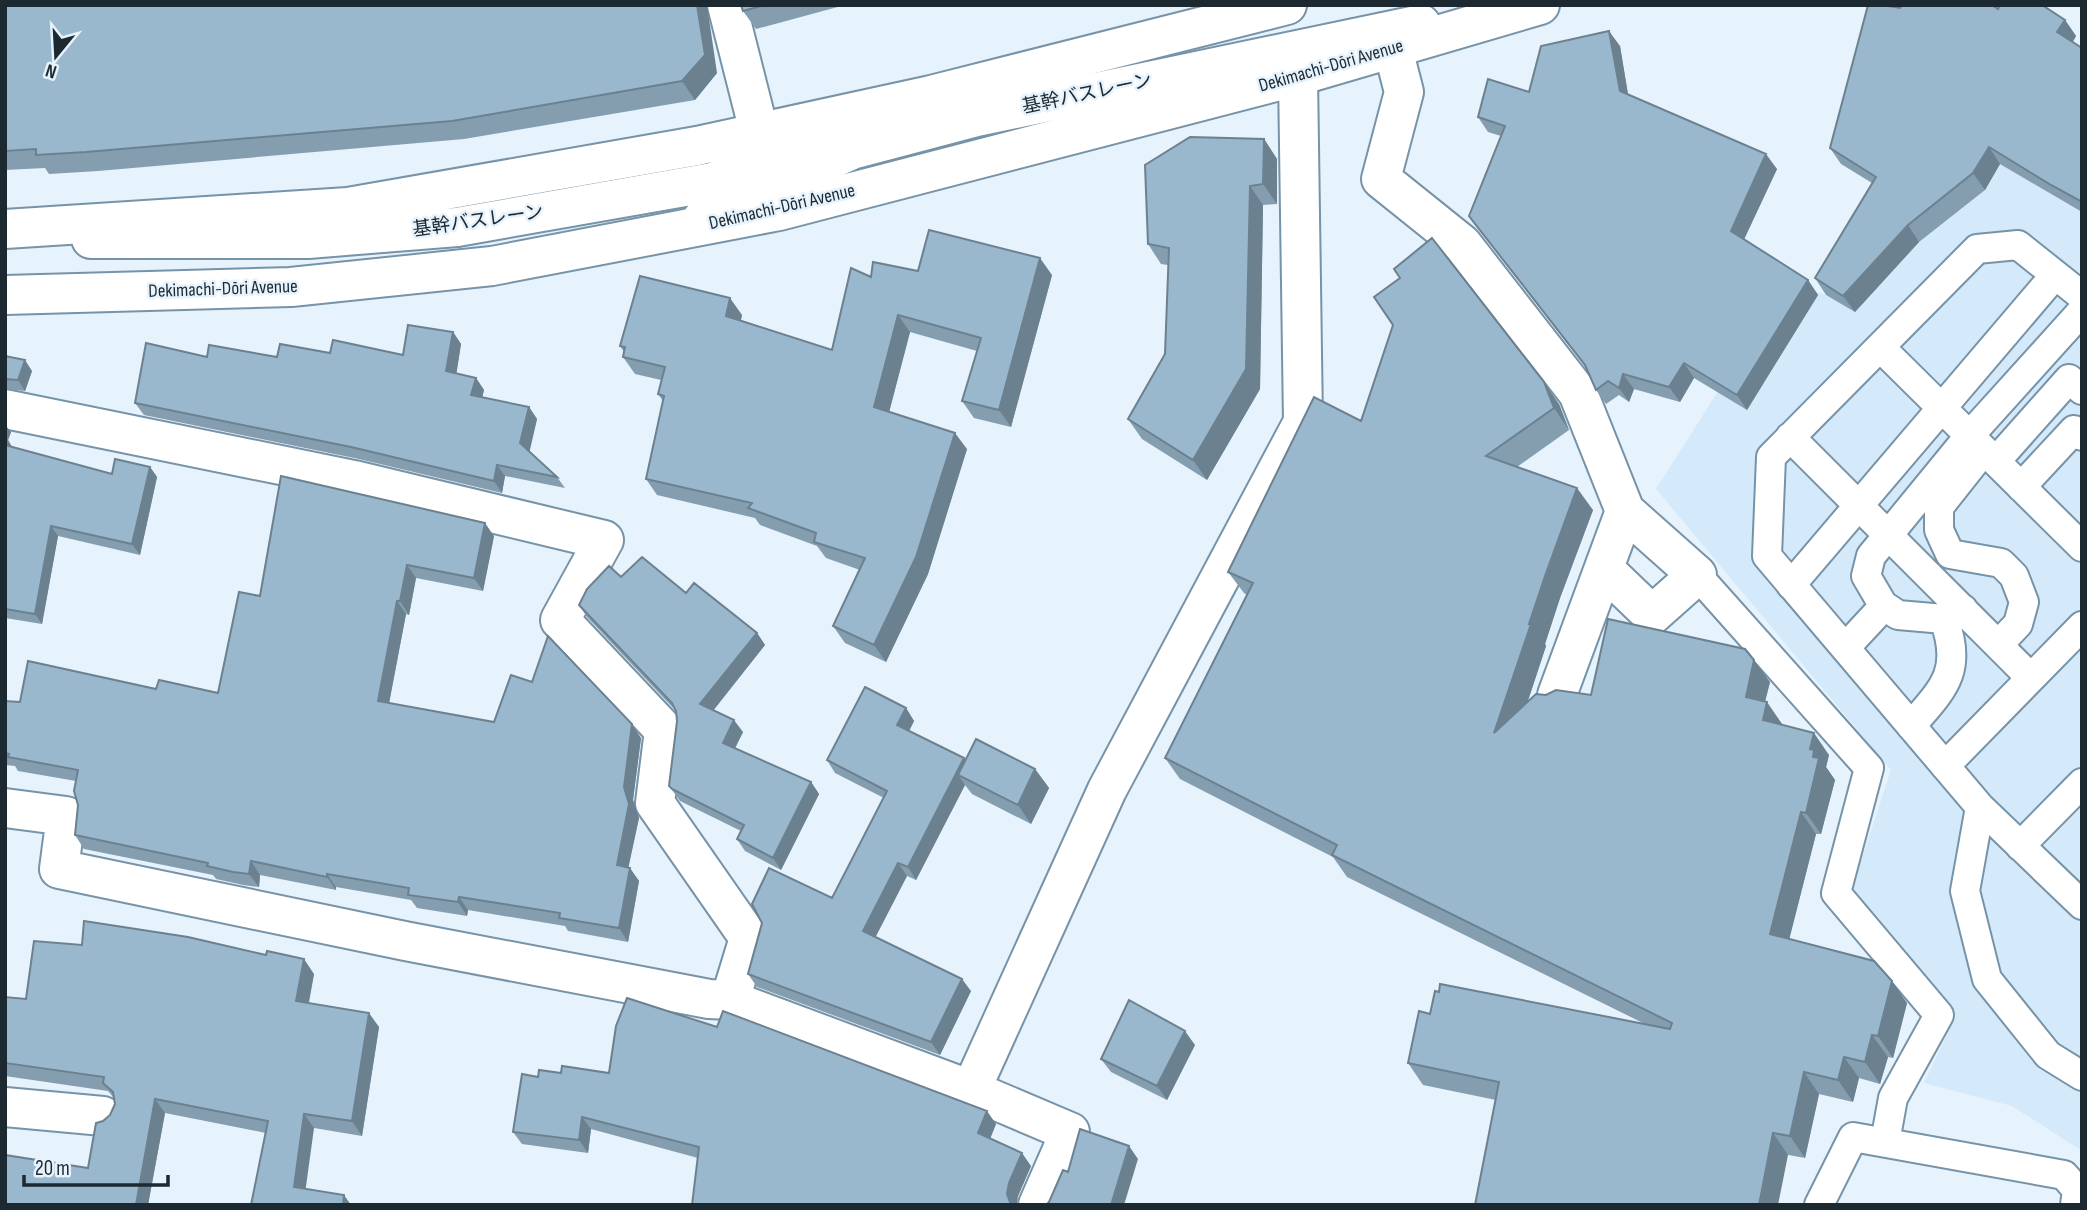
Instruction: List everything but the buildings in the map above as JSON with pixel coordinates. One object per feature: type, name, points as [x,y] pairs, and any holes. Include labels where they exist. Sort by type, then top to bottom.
[{"type":"street","points":[[727,5],[770,173]]},
{"type":"street","name":"Dekimachi-Dōri Avenue","points":[[5,295],[291,287],[492,266],[677,230],[770,173],[931,95],[1287,5]]},
{"type":"street","name":"基幹バスレーン","points":[[5,239],[308,239],[457,227],[770,173],[977,117],[1512,5]]},
{"type":"street","name":"Dekimachi-Dōri Avenue","points":[[5,229],[348,207],[697,146],[770,173],[1298,76],[1540,5]]},
{"type":"street","points":[[1392,49],[1404,92],[1381,179],[1462,244],[1578,393],[1625,511],[1697,575],[1651,615],[1604,569]]},
{"type":"street","points":[[971,1090],[1107,790],[1303,422],[1298,76]]},
{"type":"street","points":[[5,410],[354,480],[604,540],[560,620],[664,730],[655,803],[749,938],[730,1000]]},
{"type":"street","points":[[1557,695],[1625,511]]},
{"type":"street","points":[[5,808],[66,816],[60,869],[405,942],[709,999],[730,1000],[971,1090],[1070,1132],[1038,1205]]},
{"type":"street","points":[[5,1107],[103,1116]]},
{"type":"lane","points":[[2076,888],[2020,846],[1980,807],[1767,556],[1771,457],[1977,249],[2018,245],[2082,296]]},
{"type":"lane","points":[[1791,585],[2055,275]]},
{"type":"lane","points":[[1950,554],[1939,530],[1939,507],[2082,311]]},
{"type":"lane","points":[[1880,347],[2082,547]]},
{"type":"lane","points":[[1954,614],[1898,615],[1884,606],[1866,576],[1871,556],[1888,535],[1983,449],[2069,379],[2082,390]]},
{"type":"lane","points":[[2021,487],[2074,430],[2082,436]]},
{"type":"lane","points":[[1790,437],[1927,574],[1954,614],[1998,645],[2031,678]]},
{"type":"lane","points":[[1927,574],[1950,554]]},
{"type":"lane","points":[[1950,554],[2001,563],[2014,576],[2024,602],[2018,624],[1998,645]]},
{"type":"lane","points":[[1697,575],[1869,768],[1836,893],[1939,1015],[1893,1098],[1885,1142]]},
{"type":"lane","points":[[1845,648],[1884,606]]},
{"type":"lane","points":[[1912,726],[1944,688],[1952,662],[1954,614]]},
{"type":"lane","points":[[1945,766],[2082,626]]},
{"type":"lane","points":[[2020,846],[2082,783]]},
{"type":"lane","points":[[1980,807],[1965,891],[1987,979],[2048,1055],[2082,1076]]},
{"type":"lane","points":[[1819,1205],[1853,1137],[2064,1175],[2077,1190],[2075,1205]]},
{"type":"shaded area","points":[[2082,59],[2082,1151],[2012,1106],[1924,1083],[1956,1015],[1848,900],[1891,770],[1656,489],[1788,281],[1833,298]]}]
